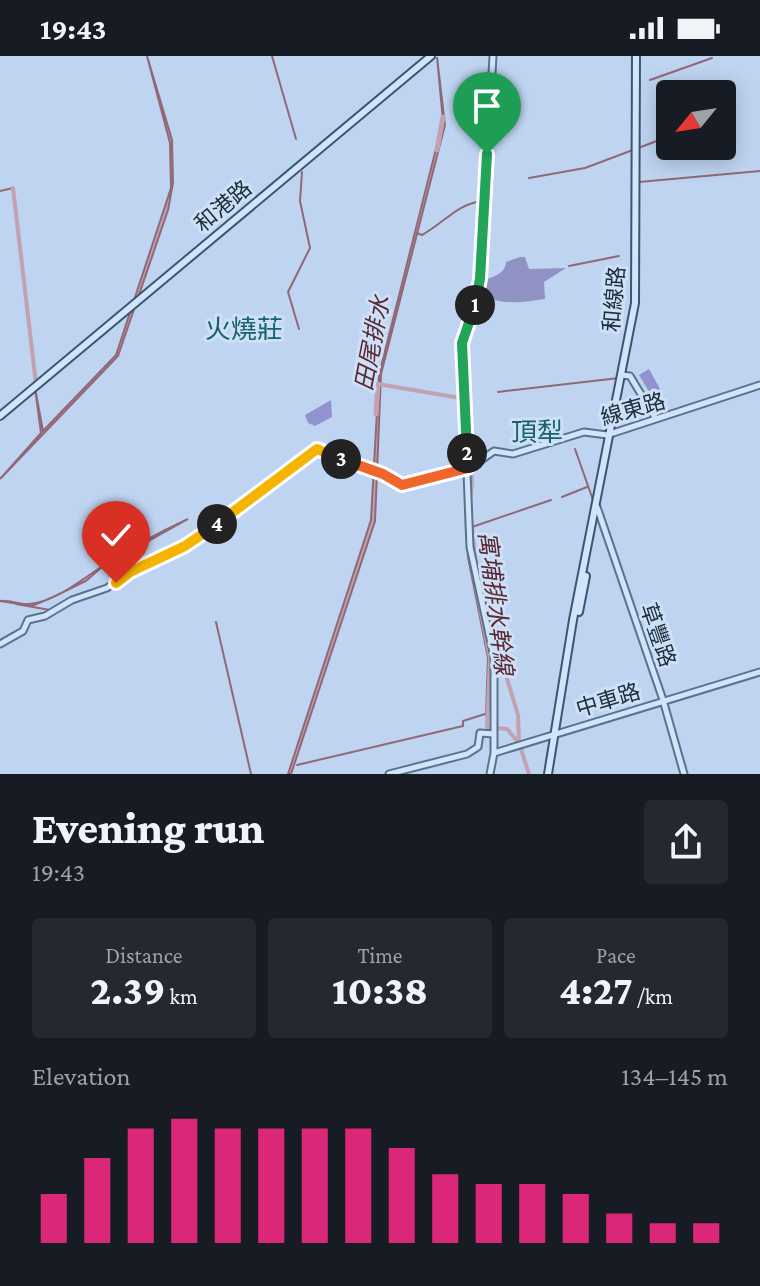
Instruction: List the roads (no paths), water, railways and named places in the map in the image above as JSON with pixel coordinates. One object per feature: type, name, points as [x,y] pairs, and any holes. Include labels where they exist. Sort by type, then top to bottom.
[{"type":"main road","name":"和港路","points":[[0,414],[429,56]]},
{"type":"main road","name":"和線路","points":[[549,774],[635,303],[636,56]]},
{"type":"street","points":[[490,774],[494,753],[494,657],[470,547],[466,508],[468,468],[462,348],[466,323],[472,314],[480,279],[493,56]]},
{"type":"street","points":[[622,375],[630,376],[656,419]]},
{"type":"street","name":"線東路","points":[[0,644],[23,631],[28,620],[51,613],[193,542],[317,449],[402,485],[468,468],[494,451],[513,454],[573,434],[611,434],[760,385]]},
{"type":"street","name":"草豐路","points":[[597,507],[663,700],[684,774]]},
{"type":"street","name":"中車路","points":[[555,732],[760,672]]},
{"type":"street","points":[[494,753],[555,732]]},
{"type":"street","points":[[389,774],[467,754],[478,747],[480,733],[494,734]]},
{"type":"waterway","points":[[272,56],[296,139]]},
{"type":"waterway","points":[[650,80],[712,58]]},
{"type":"waterway","name":"田尾排水","points":[[437,150],[443,117]]},
{"type":"waterway","points":[[529,178],[585,168],[656,141]]},
{"type":"waterway","points":[[639,182],[760,171]]},
{"type":"waterway","points":[[299,329],[288,292],[310,248],[300,201],[302,172]]},
{"type":"waterway","points":[[0,191],[13,188]]},
{"type":"waterway","points":[[13,188],[36,384]]},
{"type":"waterway","points":[[417,233],[422,235],[458,210],[482,201]]},
{"type":"waterway","points":[[475,293],[480,246]]},
{"type":"waterway","points":[[569,266],[619,256]]},
{"type":"waterway","name":"寓埔排水幹線","points":[[470,500],[472,482],[465,347],[471,317]]},
{"type":"waterway","points":[[498,392],[619,378]]},
{"type":"waterway","name":"寓埔排水幹線","points":[[378,384],[460,398],[464,403]]},
{"type":"waterway","name":"田尾排水","points":[[376,414],[378,384]]},
{"type":"waterway","name":"寓埔排水幹線","points":[[463,428],[463,442]]},
{"type":"waterway","points":[[575,449],[593,500]]},
{"type":"waterway","name":"寓埔排水幹線","points":[[465,480],[468,557],[488,658],[486,715]]},
{"type":"waterway","points":[[562,497],[587,487]]},
{"type":"waterway","name":"寓埔排水幹線","points":[[466,495],[467,535]]},
{"type":"waterway","points":[[472,527],[551,500]]},
{"type":"waterway","points":[[472,528],[475,559]]},
{"type":"waterway","name":"寓埔排水幹線","points":[[469,551],[490,658],[487,727],[507,729],[519,743],[529,774]]},
{"type":"waterway","points":[[484,603],[518,715],[519,743]]},
{"type":"waterway","points":[[16,604],[50,610]]},
{"type":"waterway","points":[[216,622],[251,774]]},
{"type":"waterway","points":[[297,765],[463,726],[463,721],[485,714]]},
{"type":"district","name":"火燒莊","points":[[244,329]]},
{"type":"district","name":"頂犁","points":[[537,432]]}]
